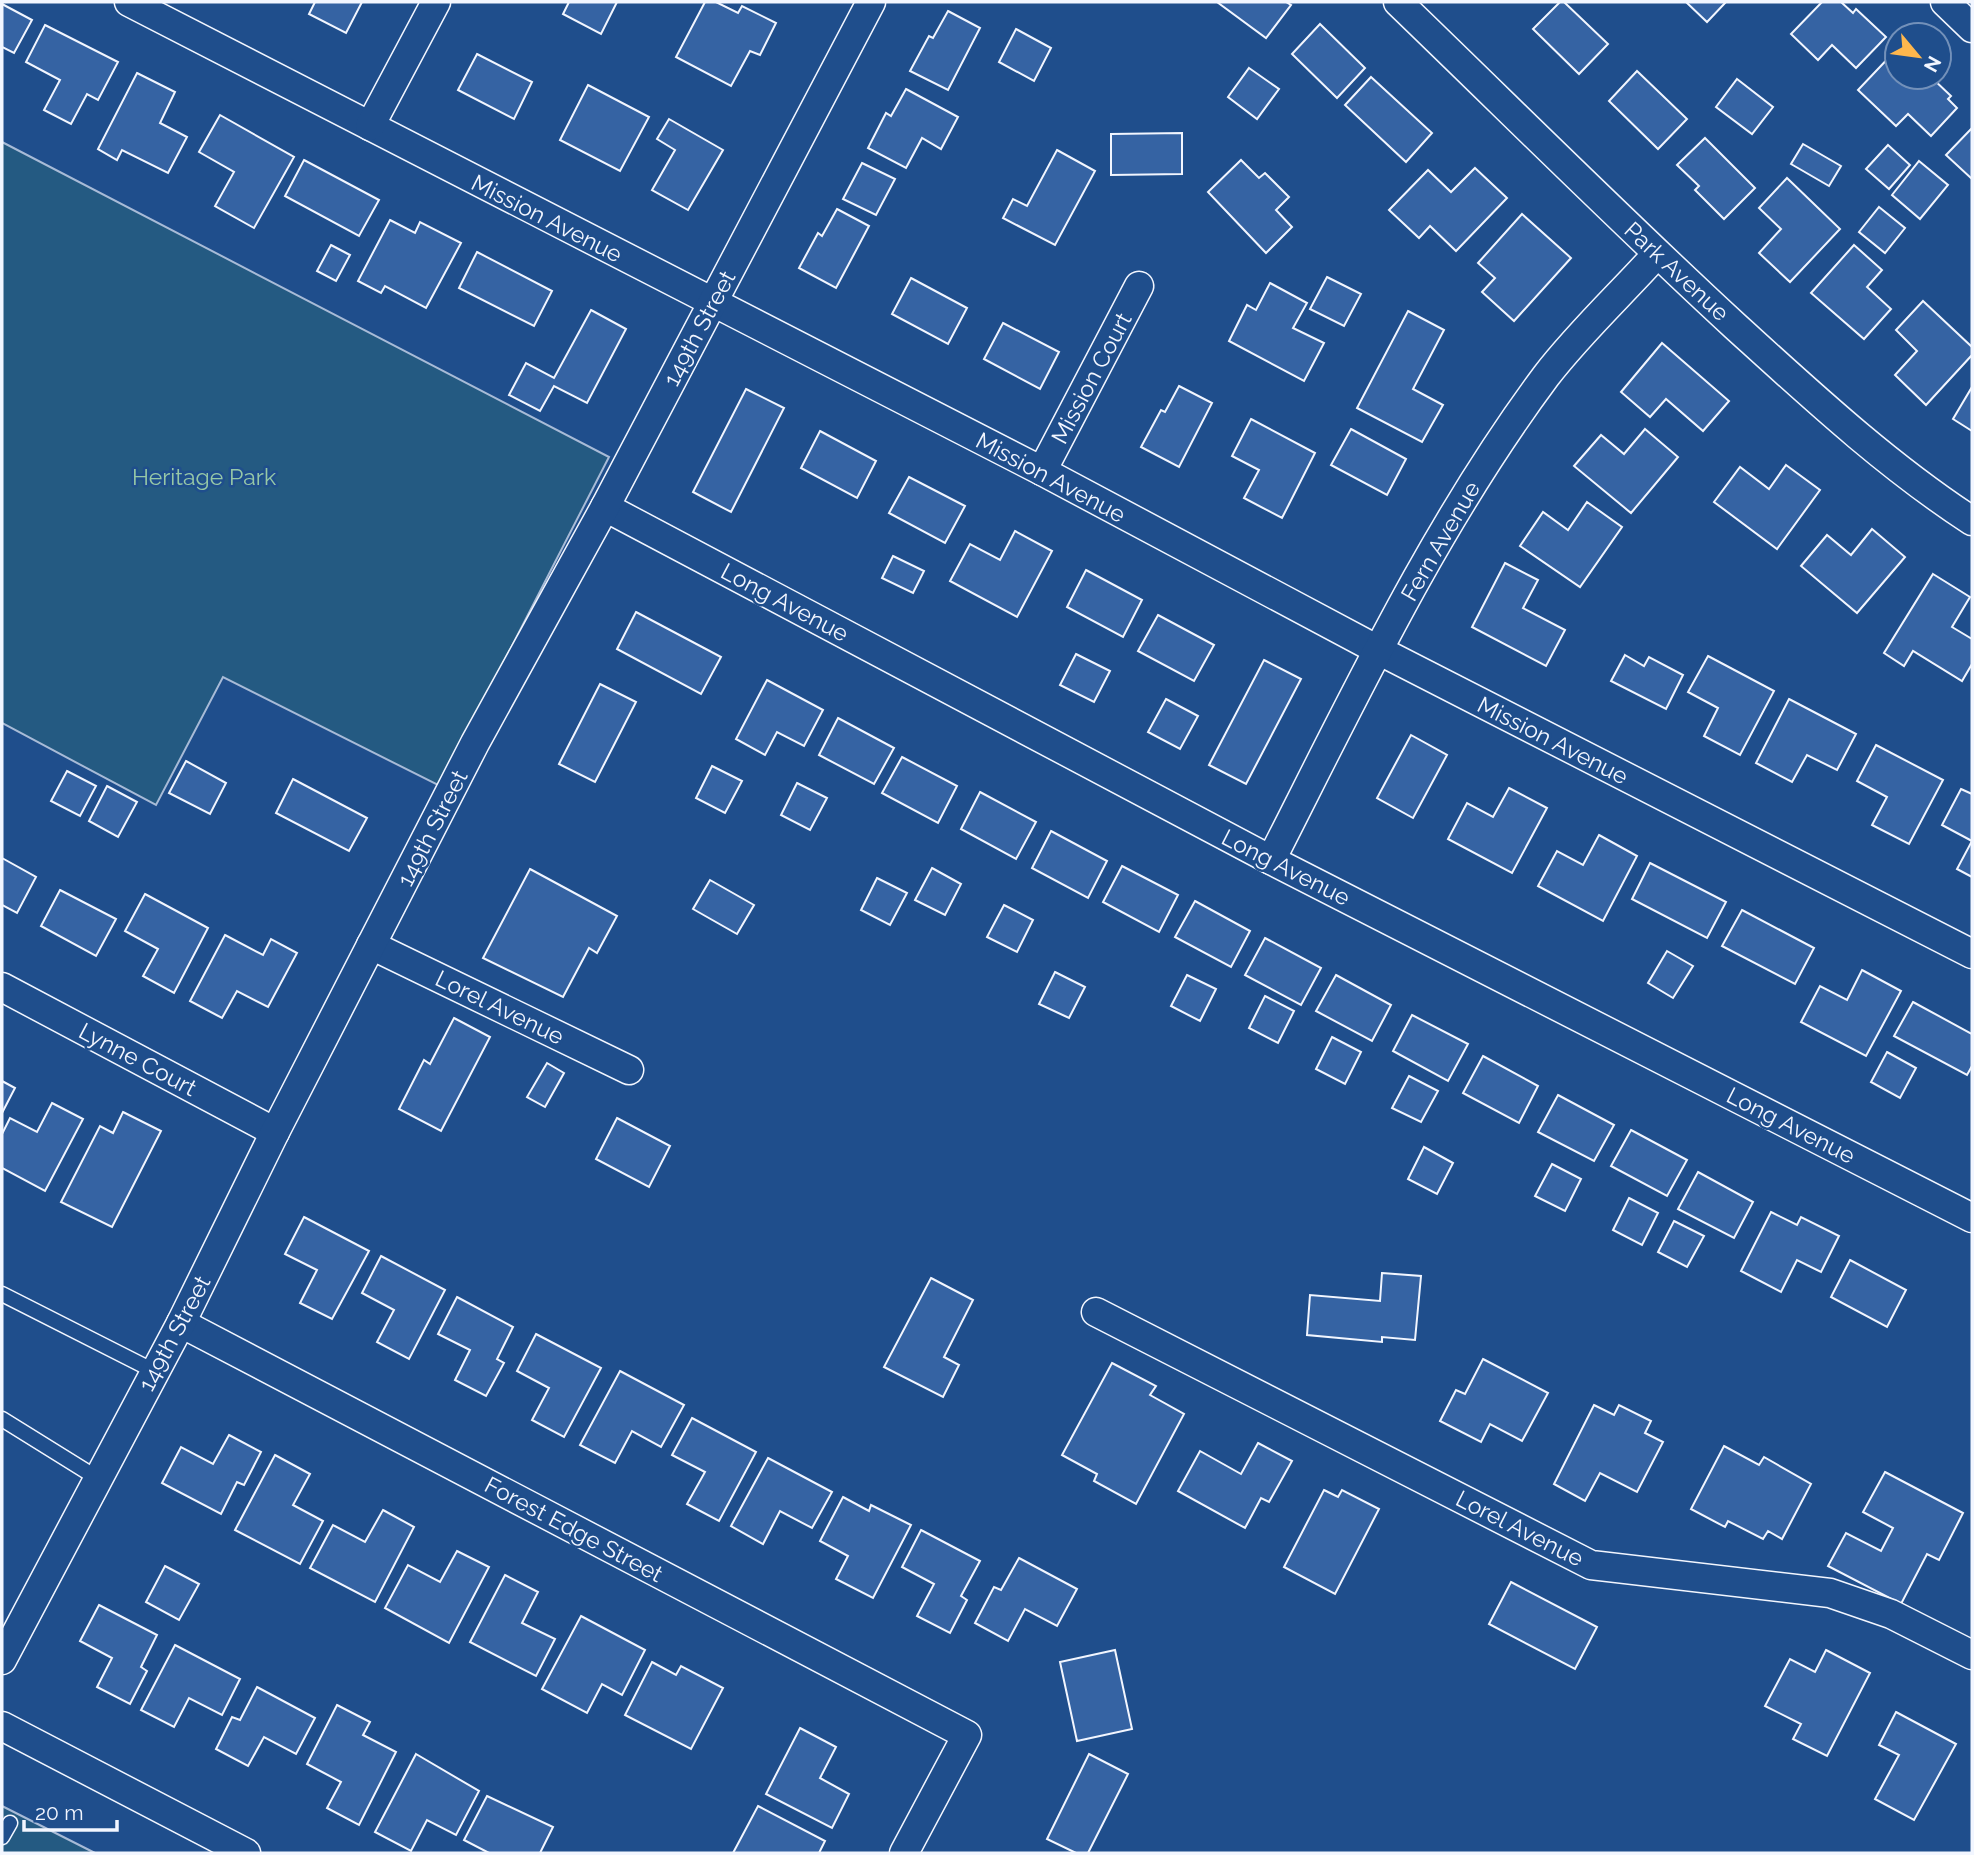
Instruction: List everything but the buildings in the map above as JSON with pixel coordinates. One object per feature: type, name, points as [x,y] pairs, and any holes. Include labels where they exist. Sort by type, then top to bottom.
[{"type":"street","name":"Mission Avenue","points":[[129,2],[1042,471],[1378,650],[1972,954]]},
{"type":"street","points":[[370,126],[436,2]]},
{"type":"street","name":"149th Street","points":[[2,1660],[181,1323],[275,1132],[475,743],[605,507],[871,2]]},
{"type":"street","name":"Park Avenue","points":[[1398,2],[1657,254],[1871,446],[1972,521]]},
{"type":"street","points":[[1945,2],[1972,29]]},
{"type":"street","name":"Fern Avenue","points":[[1271,860],[1378,650],[1457,506],[1548,374],[1657,254]]},
{"type":"street","name":"Mission Court","points":[[1042,471],[1139,286]]},
{"type":"street","name":"Long Avenue","points":[[605,507],[1271,860],[1972,1217]]},
{"type":"street","name":"Lorel Avenue","points":[[371,945],[629,1070]]},
{"type":"street","name":"Lynne Court","points":[[2,987],[275,1132]]},
{"type":"street","name":"Lorel Avenue","points":[[1096,1312],[1591,1565],[1830,1592],[1891,1615],[1972,1655]]},
{"type":"street","name":"Forest Edge Street","points":[[181,1323],[967,1735],[904,1853]]},
{"type":"street","points":[[2,1726],[246,1853]]},
{"type":"lane","points":[[2,1294],[154,1371]]},
{"type":"lane","points":[[2,1419],[97,1478]]},
{"type":"lane","points":[[2,1837],[10,1823]]},
{"type":"green space","name":"Heritage Park","points":[[2,142],[609,457],[440,786],[223,677],[156,805],[2,723]]},
{"type":"green space","points":[[2,1806],[95,1853],[2,1853]]}]
